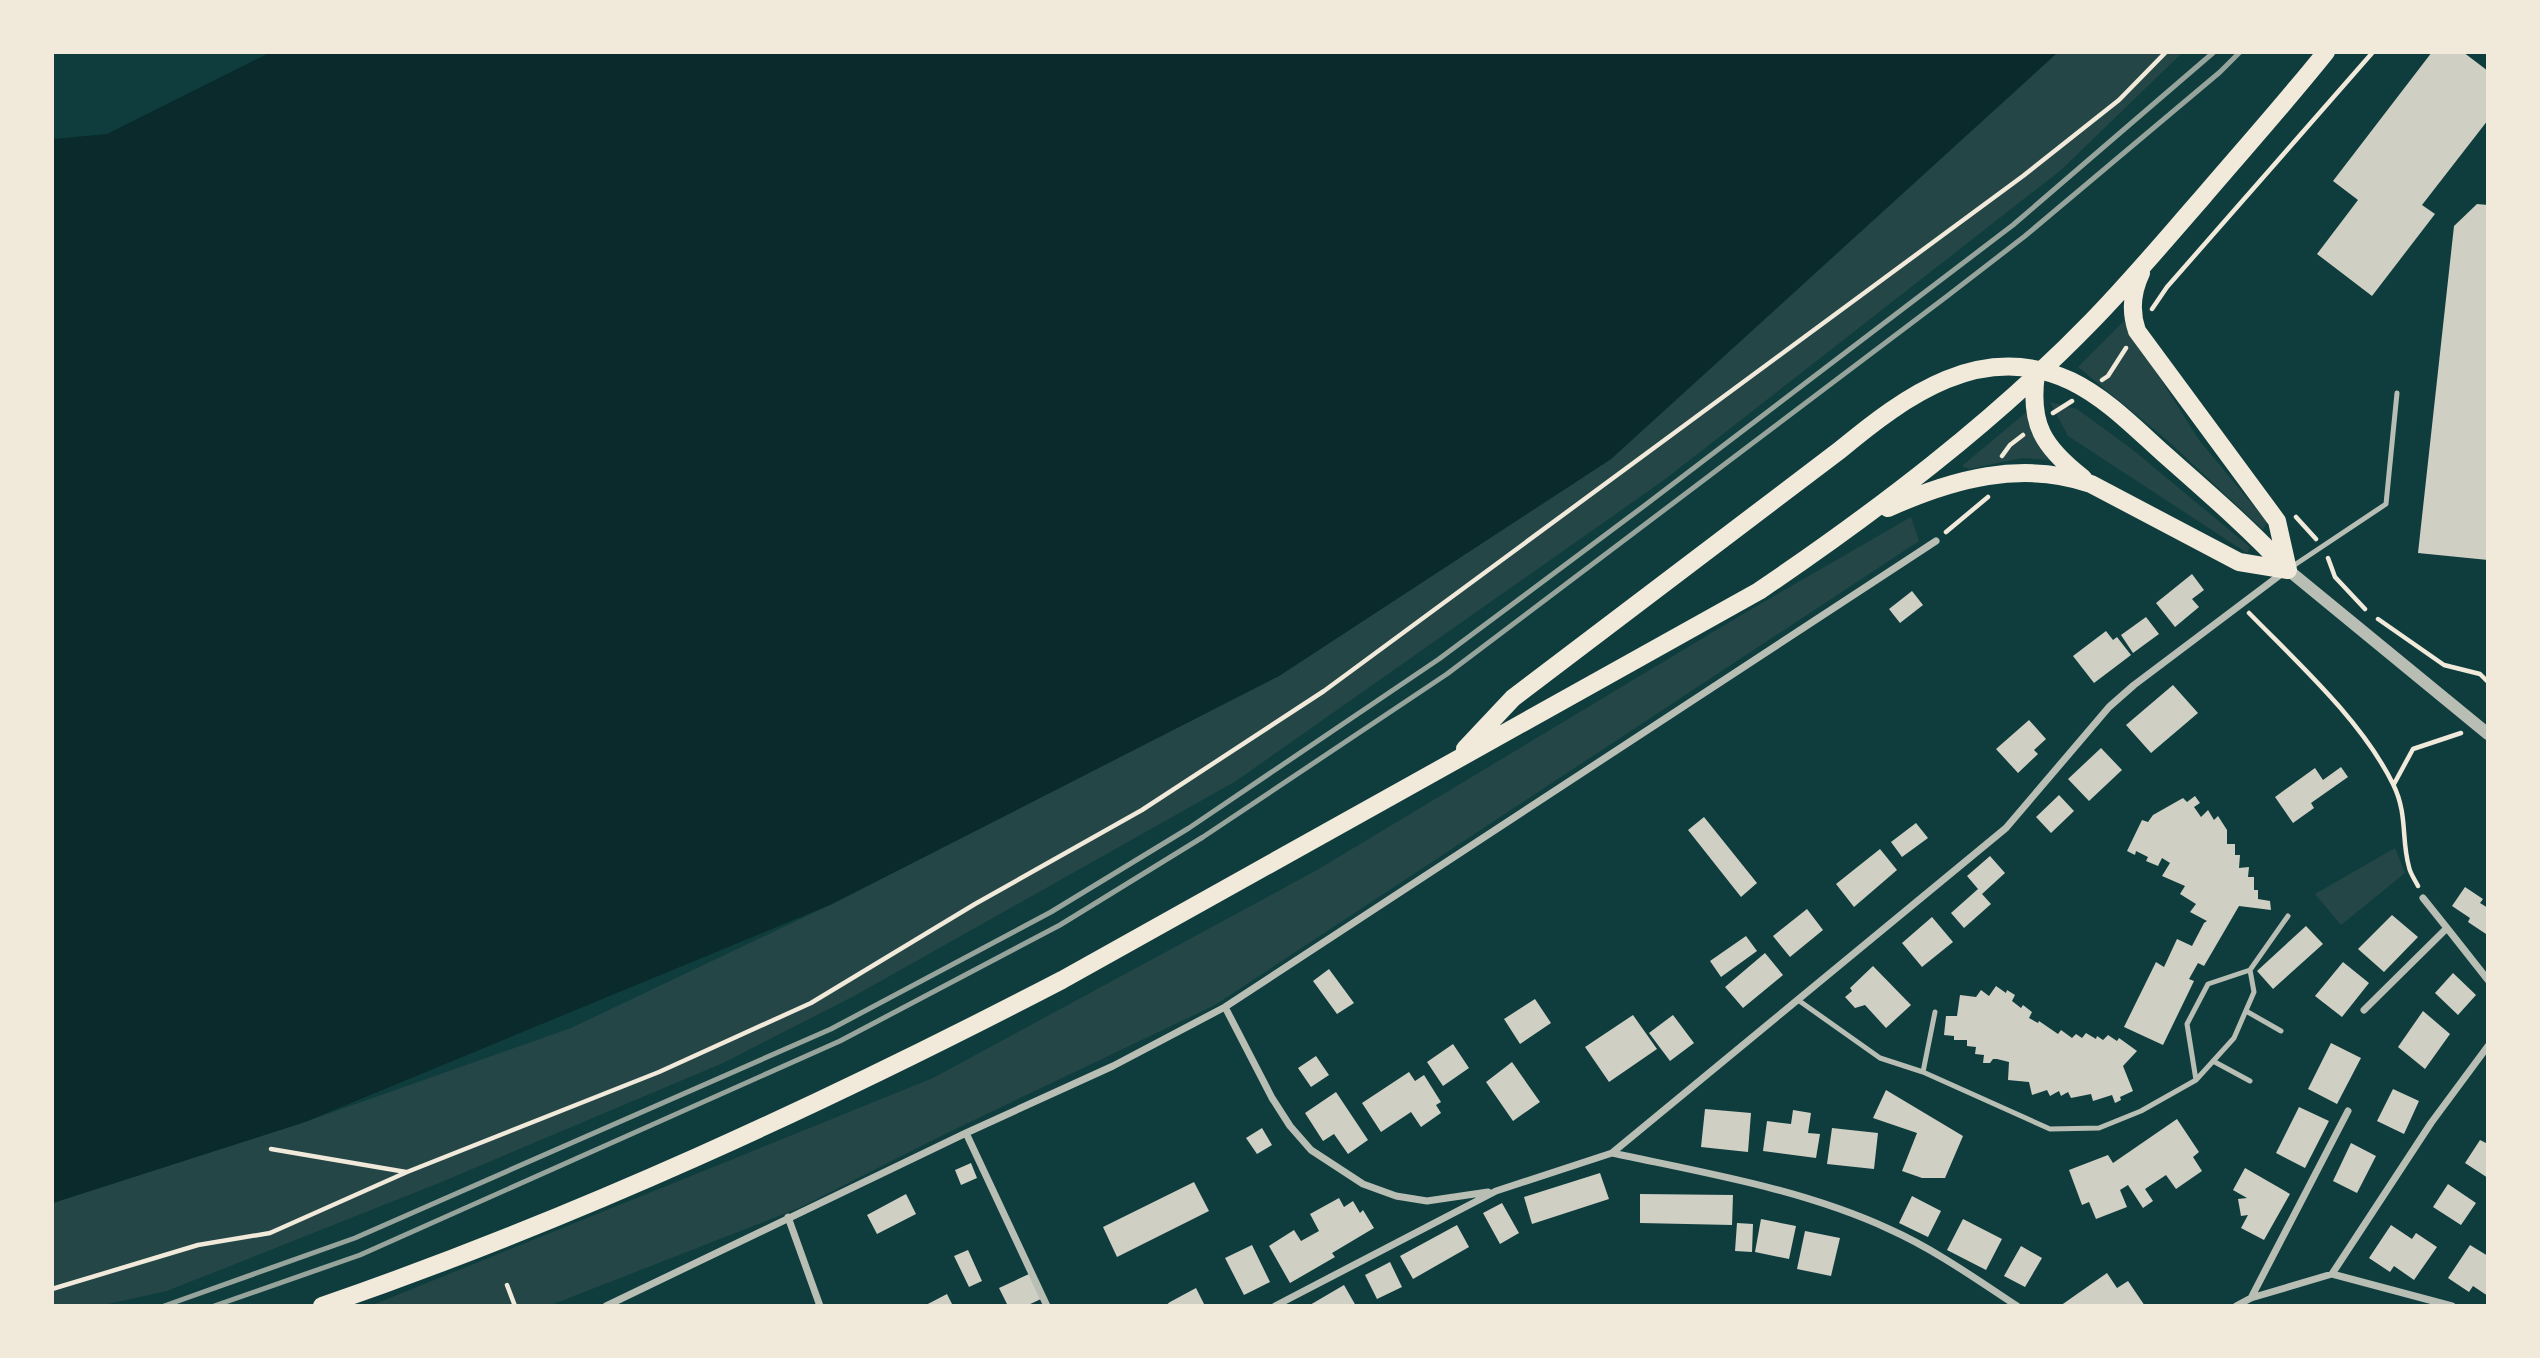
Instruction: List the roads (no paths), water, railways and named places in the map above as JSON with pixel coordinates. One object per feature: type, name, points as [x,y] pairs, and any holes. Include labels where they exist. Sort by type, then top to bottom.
[{"type":"main road","points":[[321,1306],[515,1234],[664,1172],[829,1097],[1062,980],[1759,591],[1862,519],[1952,448],[2092,321],[2148,260],[2326,52]]},
{"type":"main road","points":[[2148,260],[2133,294],[2133,321],[2137,331],[2277,521],[2288,570]]},
{"type":"main road","points":[[1454,761],[1513,698],[1877,419],[1929,386],[1965,372],[2009,367],[2057,376],[2084,388],[2130,423],[2257,537],[2288,570]]},
{"type":"main road","points":[[2036,374],[2033,398],[2043,436],[2063,462],[2091,484]]},
{"type":"main road","points":[[1862,519],[1943,486],[1996,473],[2052,474],[2091,484],[2239,562],[2288,570]]},
{"type":"street","points":[[606,1306],[788,1217],[1113,1066],[1225,1007],[1936,541]]},
{"type":"street","points":[[1275,1306],[1496,1191],[1612,1153],[2006,828],[2118,700],[2288,570],[2484,726]]},
{"type":"street","points":[[2423,898],[2487,980]]},
{"type":"street","points":[[2364,1010],[2447,928]]},
{"type":"street","points":[[1225,1007],[1272,1098],[1290,1126],[1311,1150],[1363,1184],[1396,1196],[1427,1201],[1496,1191]]},
{"type":"street","points":[[2332,1274],[2431,1124],[2487,1046]]},
{"type":"street","points":[[2251,1298],[2348,1111]]},
{"type":"street","points":[[966,1133],[1047,1306]]},
{"type":"street","points":[[1612,1153],[1817,1201],[1890,1229],[1969,1274],[2017,1306]]},
{"type":"street","points":[[788,1217],[820,1306]]},
{"type":"street","points":[[2236,1306],[2251,1298],[2332,1274],[2452,1306]]},
{"type":"lane","points":[[2288,570],[2386,504],[2397,393]]},
{"type":"lane","points":[[2196,1080],[2187,1024],[2208,984],[2250,970],[2288,916]]},
{"type":"lane","points":[[1798,1000],[1880,1058],[1923,1072],[2050,1129],[2099,1128],[2141,1111],[2196,1080],[2235,1038],[2254,992],[2250,970]]},
{"type":"lane","points":[[2246,1011],[2281,1031]]},
{"type":"lane","points":[[1923,1072],[1935,1012]]},
{"type":"lane","points":[[2213,1061],[2250,1081]]},
{"type":"railway","points":[[164,1306],[355,1238],[831,1029],[1051,912],[1189,828],[1439,659],[1644,506],[2013,225],[2214,52]]},
{"type":"railway","points":[[214,1306],[360,1255],[840,1041],[1060,925],[1203,837],[1447,674],[1946,297],[2025,236],[2220,72],[2240,52]]}]
